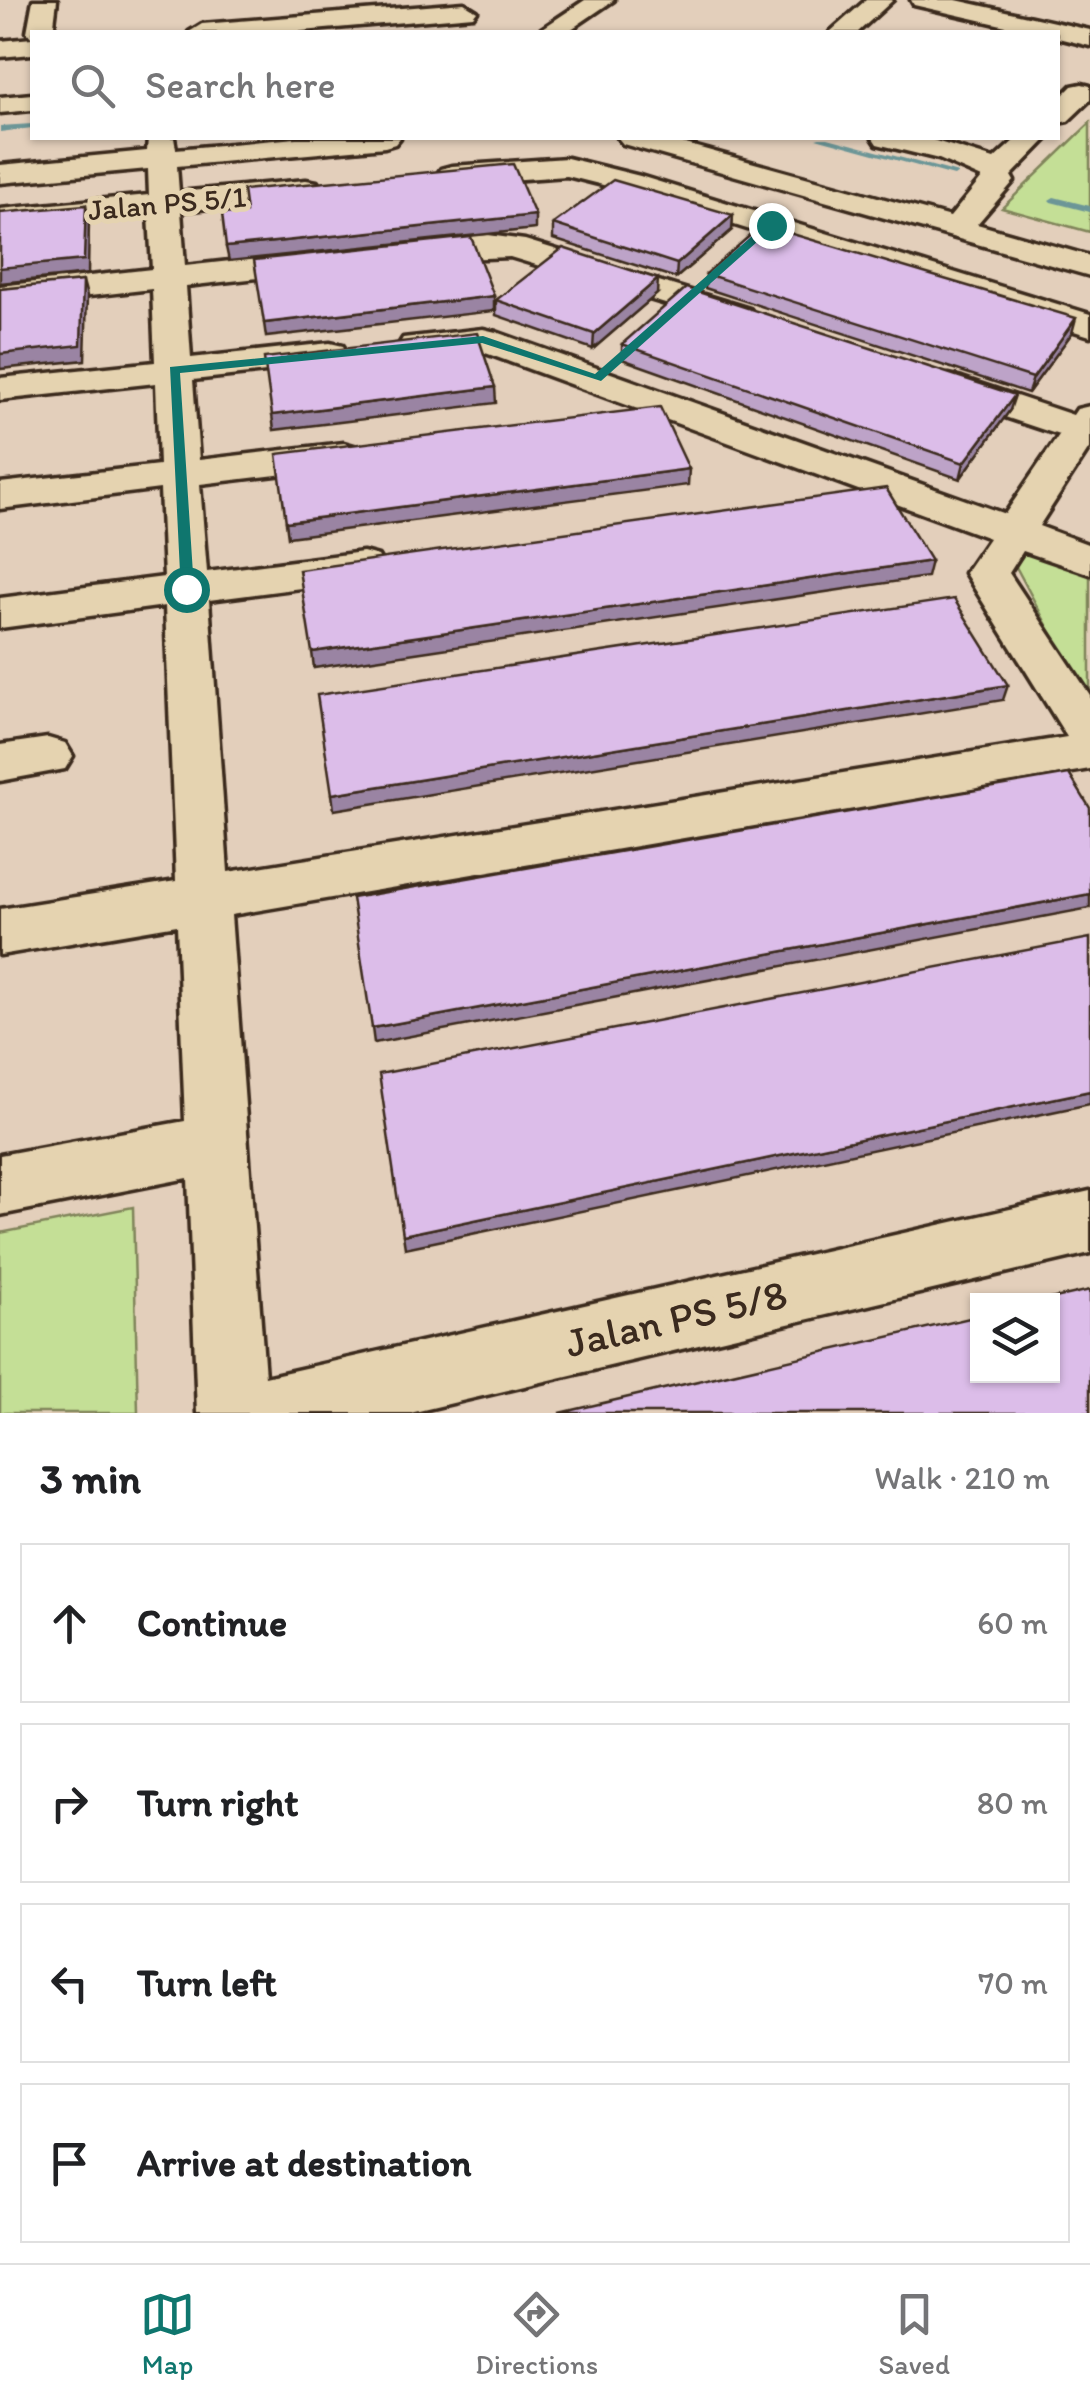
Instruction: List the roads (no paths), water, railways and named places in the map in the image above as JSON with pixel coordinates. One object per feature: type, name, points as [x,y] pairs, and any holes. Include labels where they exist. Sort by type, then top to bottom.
[{"type":"street","points":[[40,30],[45,0]]},
{"type":"street","points":[[553,30],[602,0]]},
{"type":"street","points":[[846,30],[881,0]]},
{"type":"street","points":[[923,0],[1055,30]]},
{"type":"street","points":[[221,30],[461,5],[479,30]]},
{"type":"street","points":[[1060,31],[1090,38]]},
{"type":"street","points":[[0,49],[30,46]]},
{"type":"street","points":[[1060,112],[1076,90]]},
{"type":"street","points":[[0,105],[30,98]]},
{"type":"street","points":[[0,174],[365,140]]},
{"type":"street","points":[[641,140],[965,218],[1090,240]]},
{"type":"street","points":[[726,140],[965,218],[1090,266]]},
{"type":"street","points":[[895,140],[982,163],[996,173],[999,181],[965,218]]},
{"type":"street","points":[[996,173],[1032,140]]},
{"type":"street","points":[[0,154],[169,160]]},
{"type":"street","points":[[169,160],[169,277],[232,1413]]},
{"type":"street","name":"Jalan PS 5/1","points":[[0,219],[169,160],[334,186]]},
{"type":"street","points":[[428,178],[566,166],[771,225],[1090,325]]},
{"type":"street","points":[[742,250],[771,225]]},
{"type":"street","points":[[0,296],[458,246],[514,247],[779,330]]},
{"type":"street","points":[[655,325],[713,274]]},
{"type":"street","points":[[0,390],[483,340],[1090,560]]},
{"type":"street","points":[[596,379],[626,352]]},
{"type":"street","points":[[911,374],[1087,427],[986,573],[1090,733]]},
{"type":"street","points":[[614,424],[692,416]]},
{"type":"street","points":[[0,496],[377,451]]},
{"type":"street","points":[[828,504],[847,502],[877,483]]},
{"type":"street","points":[[0,613],[400,561]]},
{"type":"street","points":[[0,932],[1090,751]]},
{"type":"street","points":[[0,763],[48,756]]},
{"type":"street","points":[[0,1186],[218,1144]]},
{"type":"street","name":"Jalan PS 5/8","points":[[261,1413],[1090,1222]]},
{"type":"waterway","points":[[0,129],[30,126]]},
{"type":"waterway","points":[[828,140],[954,173]]},
{"type":"waterway","points":[[1054,200],[1090,209]]}]
